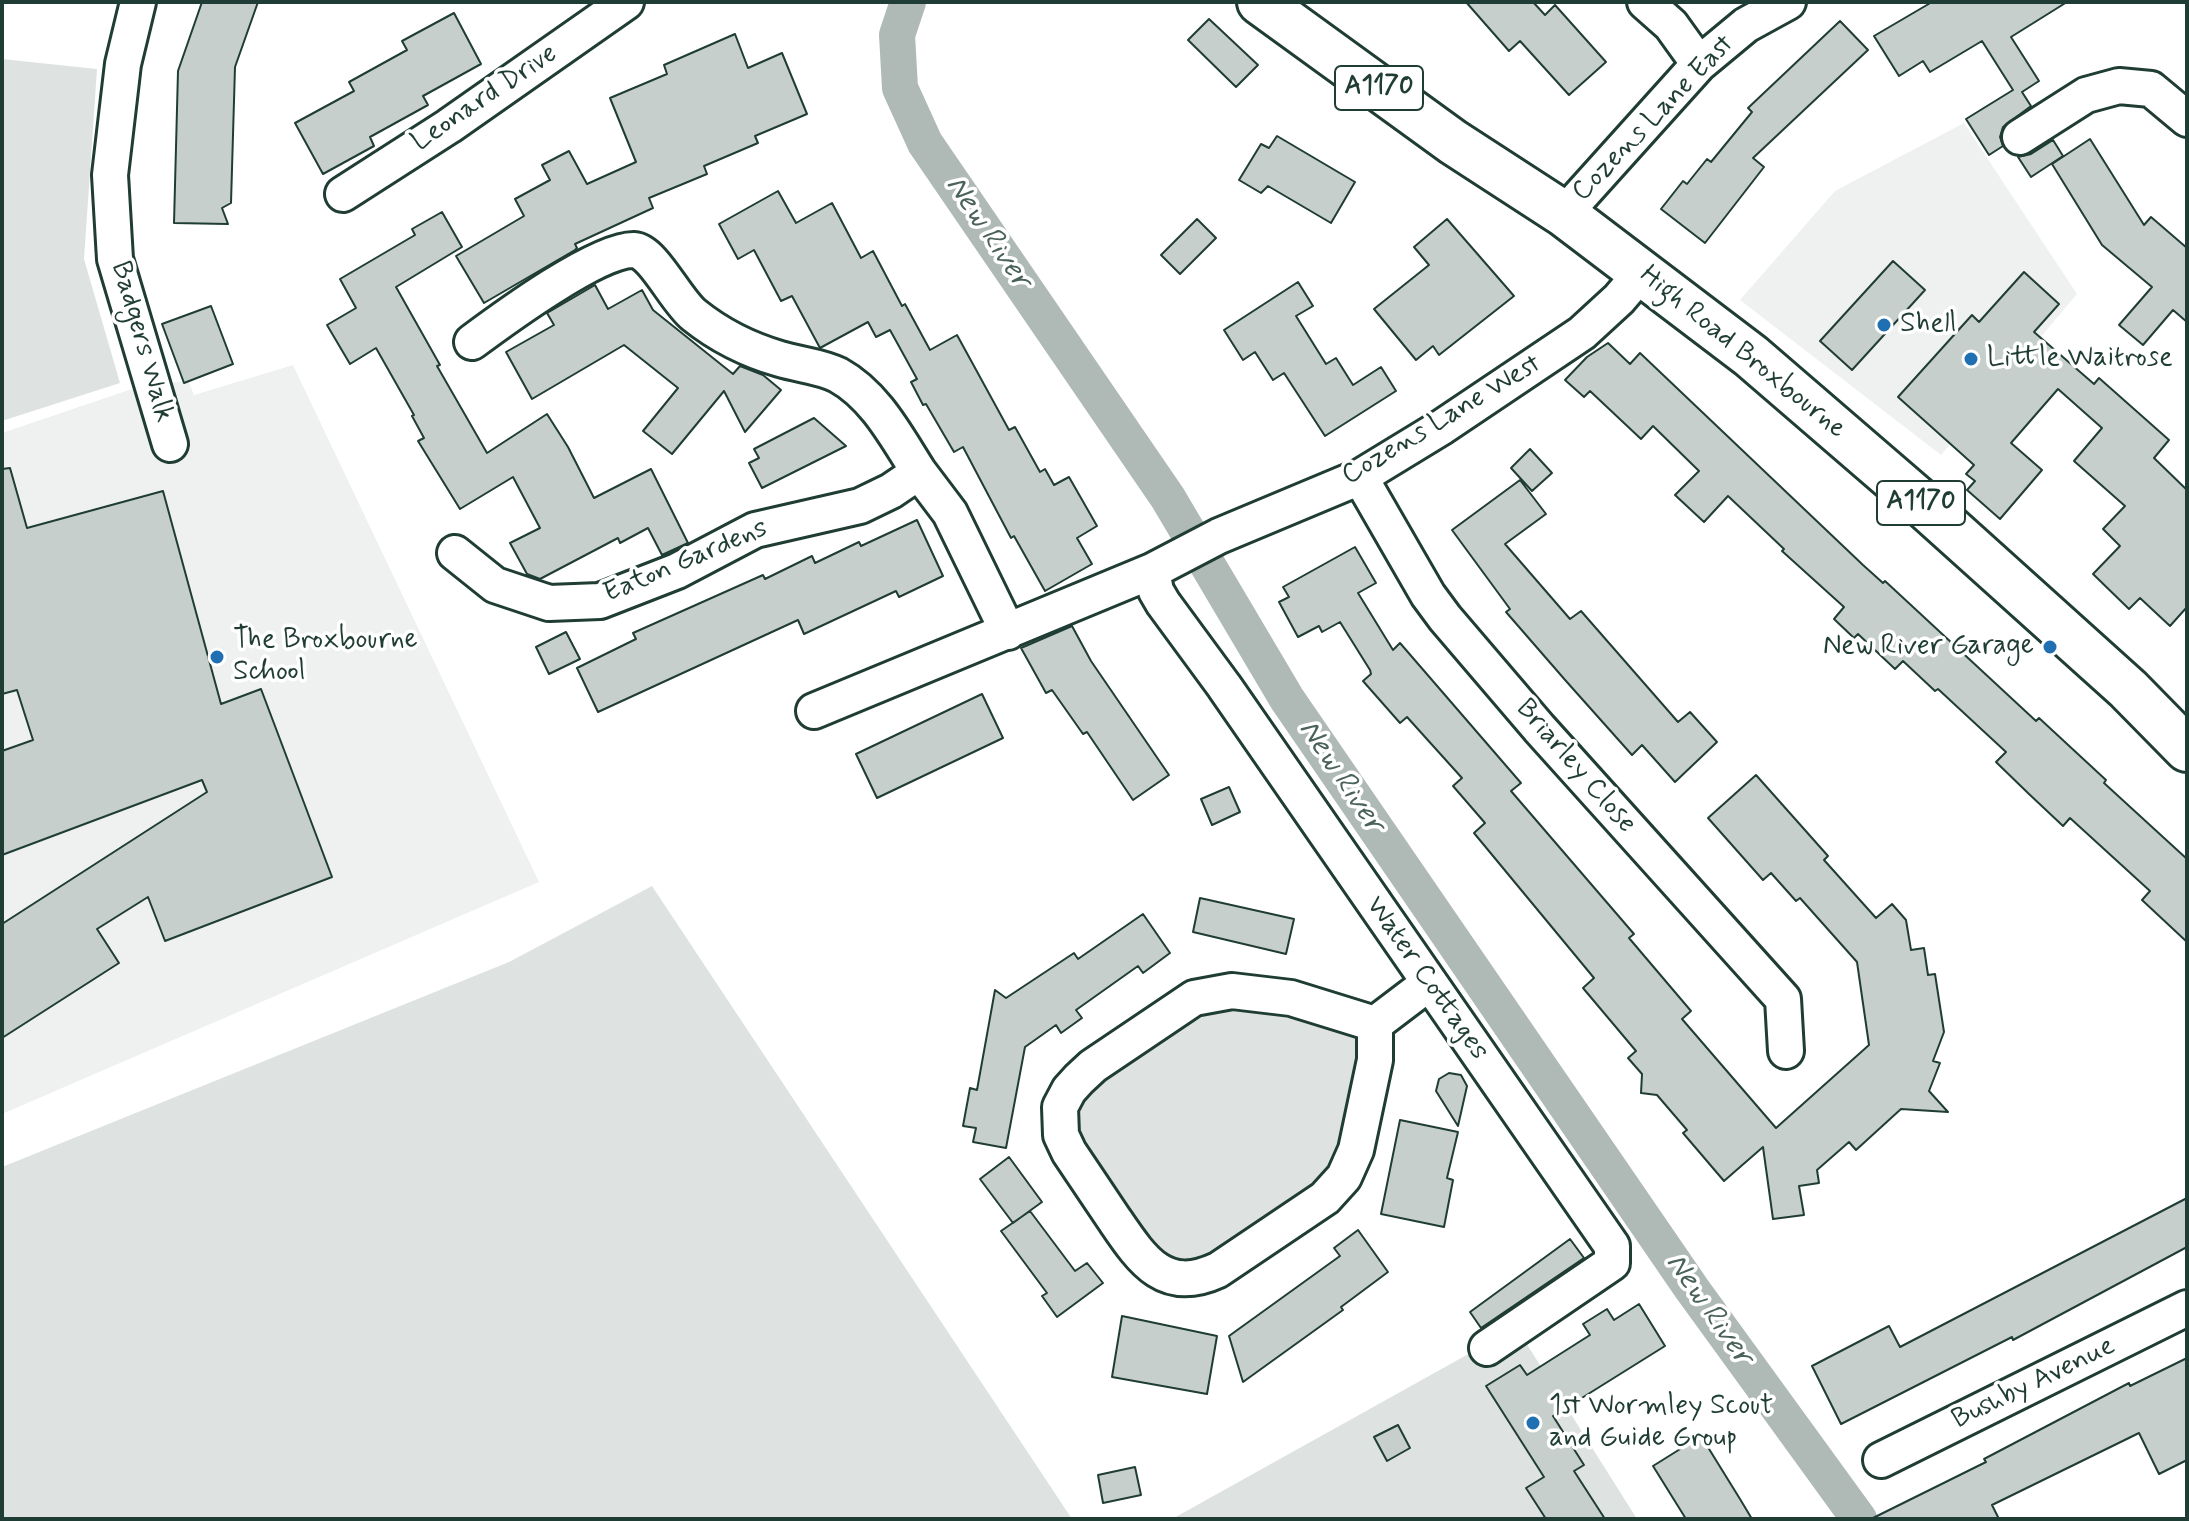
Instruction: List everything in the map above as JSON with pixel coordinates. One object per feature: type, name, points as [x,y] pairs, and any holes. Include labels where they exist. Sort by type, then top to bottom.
[{"type":"main road","name":"High Road Broxbourne","points":[[1260,2],[1453,142],[1564,214],[1751,356],[1918,500],[2128,689],[2187,749]]},
{"type":"street","name":"Badgers Walk","points":[[138,2],[123,64],[110,175],[115,259],[170,444]]},
{"type":"street","name":"Leonard Drive","points":[[343,194],[449,126],[626,2]]},
{"type":"street","points":[[1645,2],[1671,25],[1699,64]]},
{"type":"street","name":"Cozens Lane East","points":[[1564,214],[1699,64],[1746,25],[1788,2]]},
{"type":"street","points":[[2020,137],[2086,95],[2119,86],[2151,89],[2187,119]]},
{"type":"street","points":[[472,342],[536,296],[605,258],[622,252],[640,251],[653,260],[670,288],[692,314],[731,341],[781,360],[821,368],[851,383],[879,411],[950,513],[1008,632]]},
{"type":"street","name":"Cozens Lane West","points":[[1162,565],[1219,536],[1360,477],[1442,427],[1582,333],[1619,299],[1642,272]]},
{"type":"street","name":"Eaton Gardens","points":[[455,553],[495,585],[549,603],[600,601],[677,571],[755,530],[860,506],[891,491],[919,472]]},
{"type":"street","name":"Briarley Close","points":[[1360,477],[1428,595],[1445,618],[1539,728],[1783,999],[1786,1051]]},
{"type":"street","points":[[814,711],[1162,565]]},
{"type":"street","name":"Water Cottages","points":[[1162,565],[1156,591],[1163,603],[1224,686],[1612,1246],[1612,1263],[1487,1348]]},
{"type":"street","points":[[1375,1024],[1429,983]]},
{"type":"street","points":[[1232,991],[1291,998],[1375,1024],[1375,1060],[1356,1150],[1344,1177],[1325,1198],[1218,1270],[1201,1278],[1171,1277],[1145,1262],[1069,1152],[1061,1135],[1060,1107],[1079,1079],[1093,1066],[1194,998],[1232,991]]},
{"type":"street","name":"Bushby Avenue","points":[[1881,1460],[2187,1308]]},
{"type":"shaded area","points":[[2,59],[97,69],[84,259],[120,383],[2,421]]},
{"type":"shaded area","points":[[1964,123],[2077,294],[1941,455],[1740,300],[1835,191]]},
{"type":"shaded area","name":"The Broxbourne School","points":[[293,365],[539,882],[2,1114],[2,433],[129,390],[188,380],[194,395]]},
{"type":"shaded area","points":[[652,886],[1072,1519],[2,1519],[2,1167],[509,962]]},
{"type":"shaded area","points":[[1214,1006],[1266,1006],[1352,1034],[1362,1049],[1337,1169],[1212,1263],[1165,1262],[1077,1145],[1073,1118],[1081,1093],[1180,1022]]},
{"type":"shaded area","points":[[1523,1338],[1637,1519],[1172,1519],[1481,1347]]},
{"type":"building","points":[[202,2],[258,2],[235,67],[231,203],[222,208],[228,224],[174,223],[178,71]]},
{"type":"building","points":[[1466,2],[1533,2],[1545,15],[1555,5],[1606,62],[1569,95],[1520,41],[1509,51]]},
{"type":"building","points":[[1932,2],[2067,2],[2011,37],[2039,81],[2022,92],[2031,106],[2003,127],[2000,137],[2003,146],[1989,155],[1966,119],[2013,90],[1982,41],[1930,72],[1923,61],[1899,76],[1874,36]]},
{"type":"building","points":[[454,13],[481,64],[423,96],[428,105],[370,137],[374,146],[323,174],[295,123],[354,91],[349,82],[407,50],[402,41]]},
{"type":"building","points":[[1209,19],[1258,65],[1236,87],[1188,40]]},
{"type":"building","points":[[1840,21],[1868,50],[1753,158],[1764,167],[1705,243],[1661,209],[1683,181],[1687,184],[1707,159],[1711,162],[1752,112],[1748,108]]},
{"type":"building","points":[[735,34],[748,68],[782,53],[807,114],[755,136],[758,143],[704,166],[707,174],[649,198],[653,208],[575,244],[575,250],[484,303],[456,256],[524,216],[515,199],[550,180],[542,165],[569,151],[587,184],[636,162],[610,98],[667,74],[664,65]]},
{"type":"building","points":[[1277,136],[1355,182],[1331,223],[1268,186],[1261,193],[1239,180],[1261,144],[1269,148]]},
{"type":"building","points":[[2090,139],[2144,225],[2151,217],[2187,248],[2187,322],[2173,310],[2143,345],[2119,325],[2152,287],[2102,245],[2052,164]]},
{"type":"building","points":[[2053,140],[2063,156],[2031,177],[2018,157],[2031,154]]},
{"type":"building","points":[[778,191],[796,223],[832,203],[861,258],[873,251],[930,350],[957,335],[1009,430],[1015,427],[1040,472],[1045,469],[1054,485],[1069,477],[1097,526],[1077,538],[1092,564],[1045,591],[1014,536],[1011,538],[963,447],[954,452],[926,404],[923,405],[911,382],[917,379],[890,330],[876,337],[868,322],[820,348],[792,296],[781,301],[754,250],[738,259],[719,224]]},
{"type":"building","points":[[442,212],[462,247],[396,287],[487,453],[547,414],[594,498],[651,469],[688,543],[662,555],[648,528],[620,543],[618,538],[540,579],[527,574],[510,543],[540,528],[513,477],[460,509],[418,441],[424,438],[414,415],[376,348],[350,364],[327,325],[356,308],[340,279],[415,235],[412,229]]},
{"type":"building","points":[[1197,219],[1216,238],[1180,274],[1161,255]]},
{"type":"building","points":[[1447,219],[1514,296],[1439,355],[1433,346],[1416,360],[1374,309],[1429,265],[1414,247]]},
{"type":"building","points":[[1893,261],[1925,290],[1852,370],[1820,341]]},
{"type":"building","points":[[2024,272],[2059,304],[2034,332],[2094,384],[2099,378],[2169,440],[2154,458],[2187,490],[2187,607],[2170,626],[2140,598],[2129,609],[2093,574],[2120,546],[2103,529],[2125,506],[2074,461],[2102,428],[2058,389],[2011,443],[2042,470],[2000,519],[1967,490],[1975,481],[1966,474],[1974,465],[1898,397],[1972,315],[1979,322]]},
{"type":"building","points":[[1298,282],[1313,306],[1296,316],[1326,364],[1336,358],[1353,385],[1381,367],[1396,391],[1325,436],[1284,373],[1273,380],[1255,352],[1243,360],[1224,330]]},
{"type":"building","points":[[595,285],[608,309],[642,290],[653,310],[733,374],[740,366],[763,375],[781,390],[745,432],[724,391],[672,454],[643,431],[678,388],[624,345],[532,399],[506,352],[554,325],[547,313]]},
{"type":"building","points":[[211,306],[233,364],[184,383],[162,324]]},
{"type":"building","points":[[1608,343],[1630,364],[1640,353],[1863,565],[1883,583],[1885,581],[2036,721],[2039,718],[2187,859],[2187,942],[2142,900],[2150,891],[2070,818],[2063,826],[1996,762],[2006,752],[1938,689],[1935,691],[1903,661],[1895,669],[1858,634],[1854,638],[1834,619],[1844,607],[1782,551],[1784,549],[1728,496],[1704,522],[1675,495],[1699,471],[1653,426],[1641,439],[1590,391],[1584,397],[1565,380],[1587,357]]},
{"type":"building","points":[[814,418],[846,446],[762,488],[749,463],[759,458],[754,449]]},
{"type":"building","points":[[1530,449],[1552,473],[1532,491],[1511,468]]},
{"type":"building","points":[[10,468],[27,528],[163,491],[221,704],[261,689],[332,877],[165,941],[148,897],[97,929],[119,963],[2,1038],[2,924],[207,792],[202,780],[2,855],[2,751],[33,740],[17,690],[2,694],[2,469]]},
{"type":"building","points":[[1520,480],[1546,514],[1505,544],[1570,619],[1581,611],[1678,722],[1690,712],[1717,742],[1675,782],[1642,745],[1632,755],[1566,681],[1506,612],[1510,609],[1452,530]]},
{"type":"building","points":[[917,520],[943,576],[899,597],[896,591],[804,634],[798,620],[598,712],[577,668],[636,639],[633,633],[763,575],[765,579],[812,556],[815,563]]},
{"type":"building","points":[[1355,547],[1376,583],[1358,593],[1393,650],[1400,643],[1521,783],[1511,791],[1634,934],[1629,938],[1691,1011],[1682,1019],[1776,1128],[1869,1045],[1857,962],[1800,898],[1796,901],[1771,873],[1763,880],[1708,818],[1756,775],[1828,856],[1824,860],[1876,918],[1892,904],[1906,920],[1911,950],[1924,948],[1928,975],[1935,974],[1944,1032],[1933,1061],[1940,1063],[1929,1091],[1948,1112],[1901,1109],[1856,1150],[1849,1142],[1817,1170],[1819,1183],[1799,1186],[1804,1215],[1773,1219],[1763,1147],[1724,1181],[1683,1133],[1687,1130],[1657,1095],[1641,1093],[1642,1074],[1628,1058],[1636,1051],[1583,988],[1594,978],[1474,833],[1485,823],[1453,786],[1462,778],[1407,717],[1400,723],[1363,681],[1371,674],[1370,670],[1340,622],[1322,632],[1319,626],[1298,637],[1279,602],[1289,597],[1283,587]]},
{"type":"building","points":[[1072,626],[1091,661],[1169,775],[1133,800],[1087,732],[1083,734],[1052,690],[1046,693],[1021,648]]},
{"type":"building","points":[[566,632],[580,659],[549,674],[536,647]]},
{"type":"building","points":[[982,694],[1003,738],[877,798],[856,754]]},
{"type":"building","points":[[1229,787],[1240,812],[1212,825],[1201,799]]},
{"type":"building","points":[[1200,898],[1294,919],[1286,954],[1193,932]]},
{"type":"building","points":[[1143,914],[1170,953],[1143,973],[1138,966],[1076,1010],[1082,1018],[1061,1033],[1056,1025],[1025,1047],[1006,1148],[973,1142],[976,1128],[963,1126],[970,1088],[977,1090],[995,990],[1006,998],[1074,953],[1078,959]]},
{"type":"building","points":[[1449,1073],[1461,1075],[1467,1086],[1458,1126],[1436,1091],[1439,1079]]},
{"type":"building","points":[[1400,1120],[1458,1132],[1447,1178],[1453,1180],[1444,1227],[1381,1214]]},
{"type":"building","points":[[1009,1157],[1042,1202],[1013,1223],[980,1179]]},
{"type":"building","points":[[2187,1198],[2187,1247],[2013,1340],[2012,1337],[1841,1424],[1812,1366],[1889,1326],[1900,1347]]},
{"type":"building","points":[[1030,1211],[1075,1271],[1087,1263],[1103,1283],[1057,1317],[1042,1296],[1047,1293],[1001,1231]]},
{"type":"building","points":[[1358,1230],[1388,1272],[1341,1307],[1343,1310],[1243,1382],[1229,1336],[1340,1256],[1334,1248]]},
{"type":"building","points":[[1570,1239],[1584,1258],[1481,1328],[1470,1312]]},
{"type":"building","points":[[1639,1304],[1665,1346],[1553,1416],[1584,1465],[1574,1471],[1605,1519],[1546,1519],[1526,1488],[1544,1477],[1486,1386],[1520,1365],[1527,1375],[1590,1335],[1583,1324],[1607,1309],[1614,1320]]},
{"type":"building","points":[[1122,1316],[1217,1336],[1207,1394],[1112,1377]]},
{"type":"building","points":[[2187,1358],[2187,1460],[2159,1474],[2139,1433],[1992,1505],[1999,1519],[1871,1519],[1986,1462],[1984,1459],[2129,1383],[2130,1386]]},
{"type":"building","points":[[1398,1425],[1410,1448],[1387,1461],[1374,1437]]},
{"type":"building","points":[[1701,1436],[1752,1519],[1686,1519],[1653,1466]]},
{"type":"building","points":[[1135,1467],[1141,1495],[1103,1503],[1098,1475]]},
{"type":"waterway","name":"New River","points":[[908,2],[897,35],[900,88],[925,143],[1168,498],[1287,699],[1692,1289],[1859,1519]]},
{"type":"place","name":"Shell","points":[[1884,325]]},
{"type":"place","name":"Little Waitrose","points":[[1971,359]]},
{"type":"place","name":"New River Garage","points":[[2050,647]]},
{"type":"place","name":"The Broxbourne School","points":[[217,657]]},
{"type":"place","name":"1st Wormley Scout and Guide Group","points":[[1533,1423]]}]
